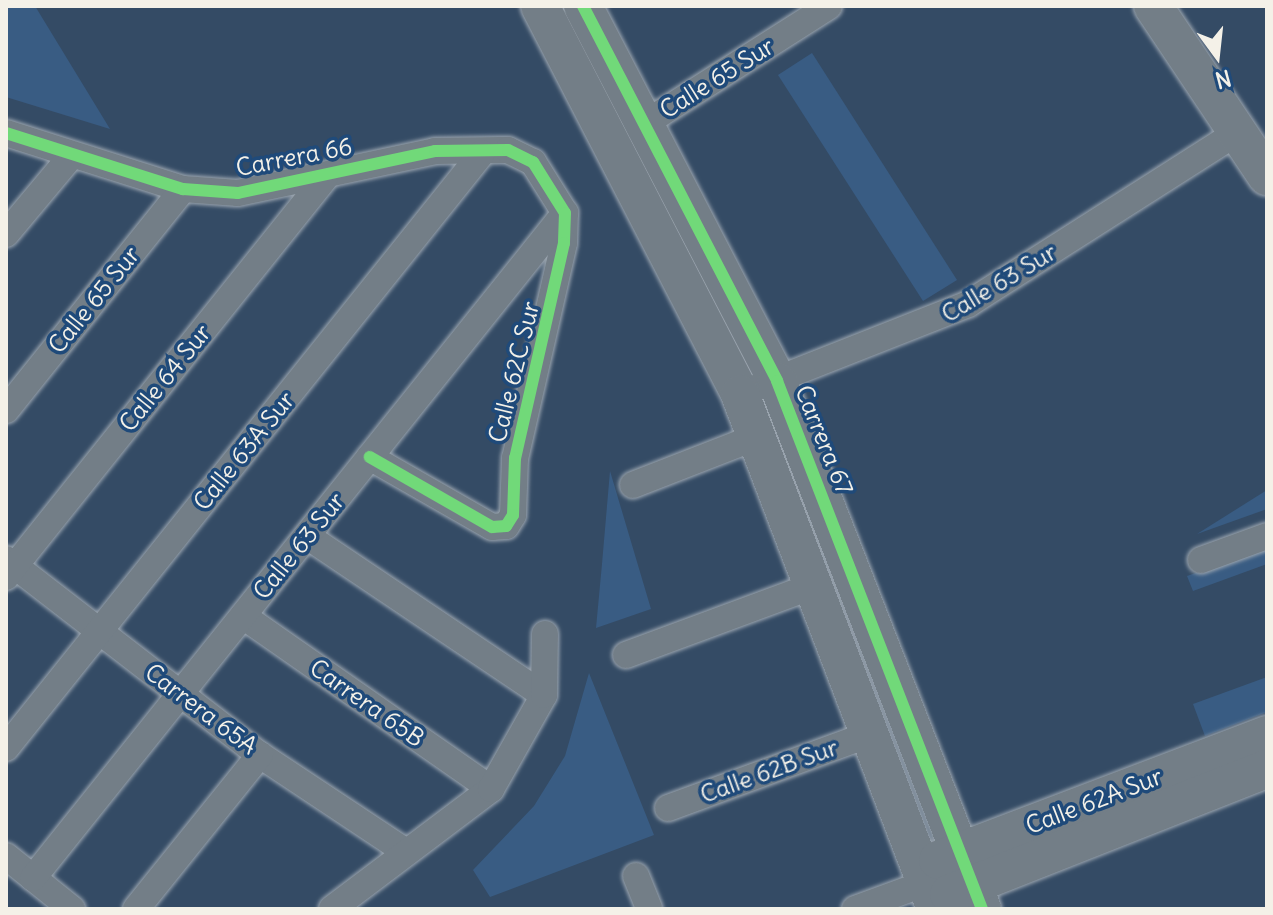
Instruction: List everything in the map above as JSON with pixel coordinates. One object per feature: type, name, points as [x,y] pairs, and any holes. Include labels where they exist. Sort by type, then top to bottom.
[{"type":"street","points":[[540,6],[740,394],[929,890]]},
{"type":"street","name":"Carrera 67","points":[[583,6],[777,381],[972,882]]},
{"type":"street","name":"Calle 65 Sur","points":[[644,124],[829,6]]},
{"type":"street","points":[[1153,6],[1267,176]]},
{"type":"street","name":"Calle 63 Sur","points":[[740,394],[958,310],[1238,132]]},
{"type":"street","name":"Carrera 66","points":[[6,133],[183,189],[238,193],[325,178],[435,151],[482,153],[508,150],[533,162],[565,213]]},
{"type":"street","name":"Calle 63A Sur","points":[[6,748],[482,153]]},
{"type":"street","points":[[6,234],[72,155]]},
{"type":"street","name":"Calle 64 Sur","points":[[9,567],[325,178]]},
{"type":"street","name":"Calle 65 Sur","points":[[6,410],[183,189]]},
{"type":"street","name":"Calle 63 Sur","points":[[33,878],[565,213]]},
{"type":"street","name":"Calle 62C Sur","points":[[370,457],[492,527],[506,526],[513,515],[515,458],[556,291],[565,213]]},
{"type":"street","points":[[633,485],[756,437]]},
{"type":"street","points":[[307,536],[544,695]]},
{"type":"street","points":[[1201,560],[1267,536]]},
{"type":"street","name":"Carrera 65A","points":[[9,567],[260,755],[403,850]]},
{"type":"street","points":[[626,655],[813,586]]},
{"type":"street","name":"Carrera 65B","points":[[243,616],[491,789]]},
{"type":"street","points":[[332,909],[403,850],[457,819],[491,789],[544,695],[545,634]]},
{"type":"street","name":"Calle 62B Sur","points":[[668,808],[870,734]]},
{"type":"street","name":"Calle 62A Sur","points":[[972,882],[1267,735]]},
{"type":"street","points":[[136,909],[260,755]]},
{"type":"street","name":"Calle 62A Sur","points":[[855,909],[972,882],[1267,769]]},
{"type":"street","points":[[6,856],[72,909]]},
{"type":"street","points":[[636,876],[649,909]]},
{"type":"shaded area","points":[[6,6],[35,6],[110,129],[6,97]]},
{"type":"shaded area","points":[[812,53],[957,280],[923,301],[778,75]]},
{"type":"shaded area","points":[[610,471],[651,609],[596,628],[602,564]]},
{"type":"shaded area","points":[[1267,490],[1267,509],[1197,534]]},
{"type":"shaded area","points":[[1267,548],[1267,564],[1193,591],[1187,576]]},
{"type":"shaded area","points":[[589,673],[654,835],[490,897],[473,870],[534,806],[565,756]]},
{"type":"shaded area","points":[[1267,677],[1267,712],[1205,736],[1193,704]]},
{"type":"cycle path","points":[[583,6],[777,381],[982,909]]},
{"type":"cycle path","points":[[6,133],[183,189],[238,193],[435,151],[508,150],[533,162],[565,213],[564,243],[515,458],[513,515],[506,526],[492,527],[370,457]]}]
